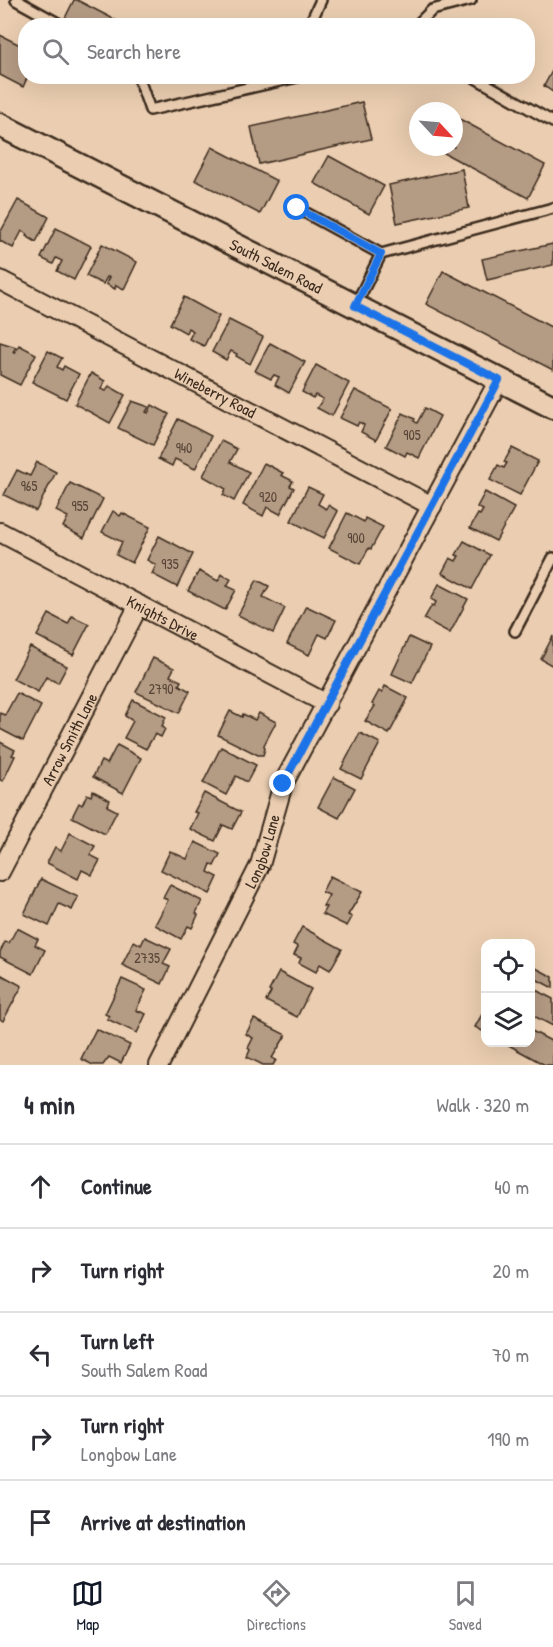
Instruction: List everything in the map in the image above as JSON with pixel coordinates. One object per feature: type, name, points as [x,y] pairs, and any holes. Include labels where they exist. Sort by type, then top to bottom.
[{"type":"street","name":"South Salem Road","points":[[0,124],[553,407]]},
{"type":"street","name":"Wineberry Road","points":[[0,279],[432,506]]},
{"type":"street","name":"Longbow Lane","points":[[159,1065],[260,865],[283,784],[499,380]]},
{"type":"street","name":"Knights Drive","points":[[0,532],[327,704]]},
{"type":"street","name":"Arrow Smith Lane","points":[[0,872],[139,605]]},
{"type":"lane","points":[[16,0],[49,18]]},
{"type":"lane","points":[[313,18],[321,0]]},
{"type":"lane","points":[[424,18],[432,10],[471,0]]},
{"type":"lane","points":[[141,84],[150,111],[267,84]]},
{"type":"lane","points":[[486,84],[553,122]]},
{"type":"lane","points":[[297,208],[381,254],[553,208]]},
{"type":"lane","points":[[355,306],[381,254]]},
{"type":"lane","points":[[514,631],[553,558]]},
{"type":"building","points":[[74,0],[77,0],[112,18],[65,18]]},
{"type":"building","points":[[0,35],[18,44],[18,84],[24,84],[23,87],[0,75]]},
{"type":"building","points":[[553,69],[553,92],[544,86]]},
{"type":"building","points":[[362,102],[371,139],[259,164],[251,127]]},
{"type":"building","points":[[463,121],[545,165],[528,198],[450,156],[463,156]]},
{"type":"building","points":[[212,147],[277,181],[260,214],[195,180]]},
{"type":"building","points":[[329,156],[384,186],[369,214],[314,183]]},
{"type":"building","points":[[462,169],[469,208],[397,223],[389,185]]},
{"type":"building","points":[[18,200],[49,217],[36,242],[22,231],[13,248],[0,241],[0,233]]},
{"type":"building","points":[[56,228],[91,246],[74,280],[57,271],[62,261],[56,258],[53,264],[41,258]]},
{"type":"building","points":[[102,244],[137,262],[124,289],[116,285],[115,289],[106,284],[109,277],[103,284],[86,276]]},
{"type":"building","points":[[553,244],[553,265],[487,280],[482,259]]},
{"type":"building","points":[[443,271],[553,328],[553,370],[426,304]]},
{"type":"building","points":[[184,297],[219,316],[204,346],[189,339],[193,331],[188,328],[186,333],[170,324]]},
{"type":"building","points":[[229,320],[263,337],[250,364],[231,351],[226,360],[212,352]]},
{"type":"building","points":[[0,342],[16,347],[13,352],[15,353],[19,345],[36,354],[20,385],[0,375]]},
{"type":"building","points":[[270,343],[305,362],[289,393],[275,385],[279,377],[274,375],[271,379],[255,371]]},
{"type":"building","points":[[48,351],[62,358],[57,367],[62,370],[64,366],[79,374],[66,399],[32,382]]},
{"type":"building","points":[[316,365],[349,383],[332,416],[317,408],[323,399],[315,395],[313,398],[302,392]]},
{"type":"building","points":[[91,373],[105,381],[101,389],[106,391],[109,386],[125,395],[110,423],[75,404]]},
{"type":"building","points":[[355,390],[392,409],[376,440],[361,432],[364,425],[359,422],[357,426],[340,418]]},
{"type":"building","points":[[132,401],[149,407],[146,412],[148,413],[152,405],[169,414],[153,445],[118,428]]},
{"type":"building","points":[[425,408],[440,416],[419,458],[407,452],[405,456],[386,446],[403,413],[415,419],[417,423]]},
{"type":"building","points":[[178,419],[211,436],[195,469],[175,459],[172,466],[158,459]]},
{"type":"building","points":[[221,441],[237,449],[230,462],[249,472],[234,501],[223,495],[226,489],[203,476]]},
{"type":"building","points":[[512,448],[538,461],[520,495],[490,480],[498,465],[504,468],[507,463],[504,462]]},
{"type":"building","points":[[37,462],[56,472],[36,511],[4,495],[17,470],[30,476]]},
{"type":"building","points":[[264,463],[293,481],[290,486],[294,488],[280,514],[267,507],[263,516],[243,505]]},
{"type":"building","points":[[70,483],[103,499],[84,538],[63,527],[68,517],[56,511]]},
{"type":"building","points":[[308,487],[323,494],[318,504],[326,509],[328,505],[338,511],[324,538],[291,521]]},
{"type":"building","points":[[485,492],[514,508],[496,541],[470,528],[483,510],[477,507]]},
{"type":"building","points":[[113,511],[120,516],[122,513],[150,527],[132,563],[116,555],[122,542],[102,532]]},
{"type":"building","points":[[347,513],[364,522],[365,518],[383,527],[360,564],[329,548]]},
{"type":"building","points":[[159,536],[193,554],[177,587],[152,574],[156,565],[147,560]]},
{"type":"building","points":[[464,541],[490,555],[472,589],[442,573],[450,558],[456,561],[459,556],[456,555]]},
{"type":"building","points":[[199,571],[218,581],[221,574],[231,579],[227,586],[236,590],[225,610],[188,591]]},
{"type":"building","points":[[257,580],[269,586],[263,597],[285,608],[273,633],[238,615]]},
{"type":"building","points":[[439,584],[468,599],[450,633],[424,619],[436,602],[431,599]]},
{"type":"building","points":[[306,606],[336,620],[327,638],[319,634],[309,655],[287,644]]},
{"type":"building","points":[[49,614],[68,624],[72,616],[89,624],[73,655],[37,636]]},
{"type":"building","points":[[553,636],[553,666],[541,659]]},
{"type":"building","points":[[409,637],[430,647],[412,683],[392,674]]},
{"type":"building","points":[[30,647],[67,666],[58,683],[46,677],[38,692],[13,679]]},
{"type":"building","points":[[153,658],[174,668],[170,676],[181,681],[179,685],[190,691],[179,713],[136,692]]},
{"type":"building","points":[[385,686],[408,698],[389,734],[365,721],[375,706],[372,704],[379,691],[382,693]]},
{"type":"building","points":[[17,693],[41,706],[23,741],[0,729],[0,713],[5,715]]},
{"type":"building","points":[[133,700],[166,717],[162,726],[165,729],[161,737],[155,734],[146,749],[124,738],[133,721],[125,716]]},
{"type":"building","points":[[230,711],[255,720],[259,713],[276,722],[264,745],[263,755],[258,755],[218,735]]},
{"type":"building","points":[[360,733],[380,743],[361,779],[341,769]]},
{"type":"building","points":[[0,742],[15,750],[12,755],[15,756],[3,781],[0,780]]},
{"type":"building","points":[[117,745],[141,758],[123,793],[93,777],[101,761],[107,764]]},
{"type":"building","points":[[221,747],[256,765],[247,782],[236,776],[226,795],[203,783]]},
{"type":"building","points":[[334,777],[355,788],[339,818],[318,807]]},
{"type":"building","points":[[93,791],[110,800],[107,806],[117,811],[105,834],[72,817],[79,803],[82,805],[87,794],[91,796]]},
{"type":"building","points":[[204,793],[241,812],[232,829],[223,825],[215,841],[190,829],[198,813],[194,812]]},
{"type":"building","points":[[70,833],[95,846],[90,855],[100,860],[92,875],[82,870],[78,879],[47,863],[55,847],[61,851]]},
{"type":"building","points":[[195,842],[220,854],[214,866],[211,864],[208,872],[218,877],[210,894],[161,870],[170,851],[187,859]]},
{"type":"building","points":[[330,876],[362,892],[348,915],[352,917],[347,926],[322,914],[326,907],[323,906],[329,895],[322,892]]},
{"type":"building","points":[[41,879],[78,897],[72,910],[59,904],[49,926],[24,914]]},
{"type":"building","points":[[170,885],[202,901],[192,928],[188,926],[181,939],[155,925],[168,900],[163,898]]},
{"type":"building","points":[[302,927],[342,949],[330,970],[320,964],[316,972],[299,963],[301,958],[294,955],[298,947],[293,944]]},
{"type":"building","points":[[17,928],[38,939],[35,945],[45,950],[33,974],[0,957],[5,942],[9,943]]},
{"type":"building","points":[[145,937],[171,949],[163,964],[170,967],[162,984],[122,965],[134,941],[141,945]]},
{"type":"building","points":[[535,968],[553,977],[553,988],[535,979]]},
{"type":"building","points":[[279,972],[311,989],[297,1017],[266,1001]]},
{"type":"building","points":[[0,974],[22,986],[3,1021],[0,1019]]},
{"type":"building","points":[[122,979],[146,990],[136,1010],[146,1014],[137,1033],[107,1019],[109,1016],[105,1014]]},
{"type":"building","points":[[535,990],[553,999],[553,1026],[535,1017]]},
{"type":"building","points":[[481,1016],[481,1030],[475,1027]]},
{"type":"building","points":[[254,1019],[286,1035],[272,1058],[276,1060],[273,1065],[263,1065],[247,1057],[253,1038],[246,1034]]},
{"type":"building","points":[[96,1029],[130,1045],[121,1063],[109,1057],[103,1065],[93,1065],[81,1059]]},
{"type":"building","points":[[535,1033],[553,1042],[553,1065],[545,1065],[512,1047],[535,1047]]},
{"type":"route","points":[[283,784],[499,380],[355,306],[381,254],[297,208]]}]
